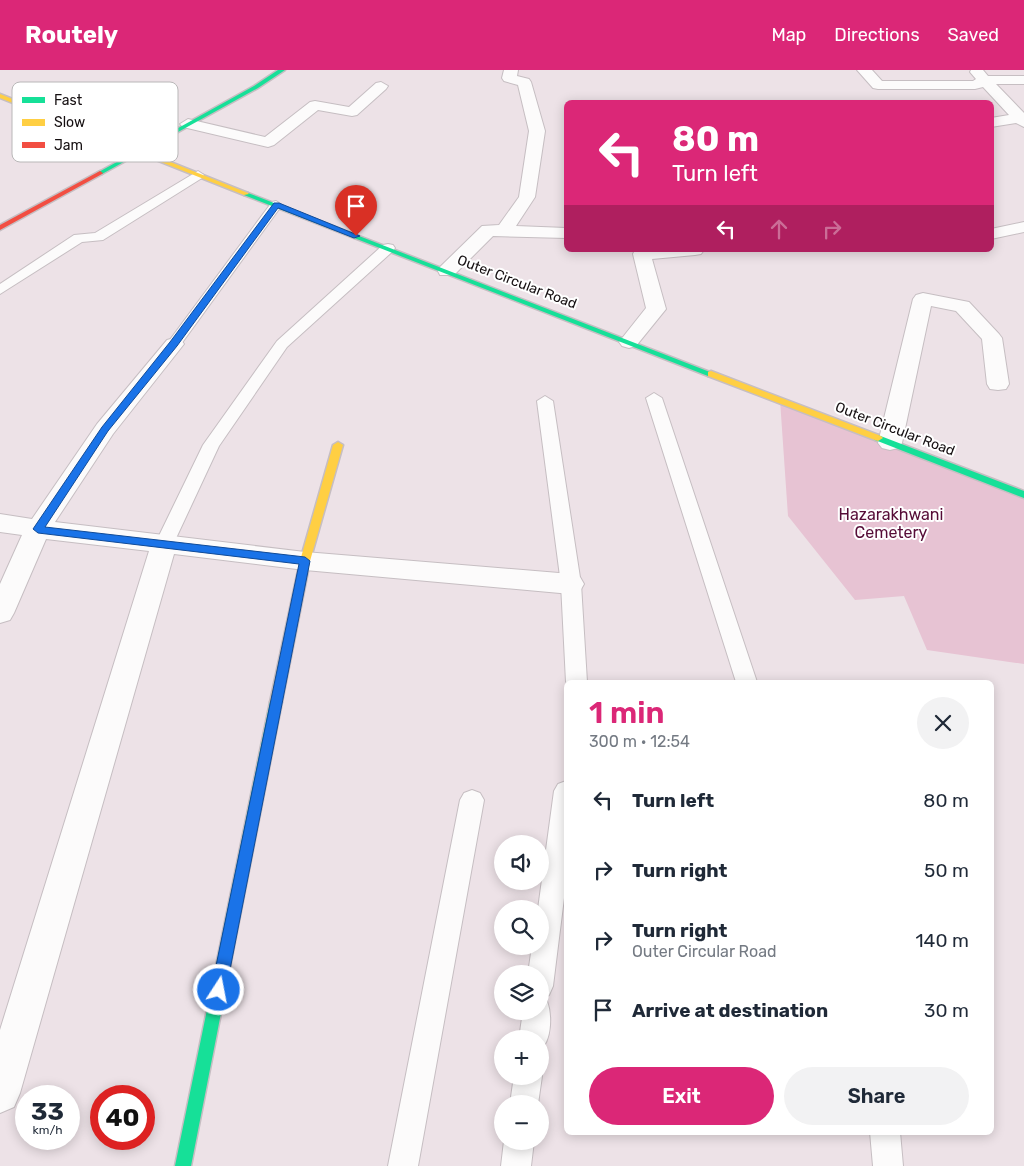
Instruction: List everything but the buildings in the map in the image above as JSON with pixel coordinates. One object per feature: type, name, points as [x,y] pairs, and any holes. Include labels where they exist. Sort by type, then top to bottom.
[{"type":"street","points":[[178,130],[282,70]]},
{"type":"street","points":[[504,231],[527,196],[537,131],[524,82],[509,78],[511,70]]},
{"type":"street","points":[[864,70],[878,86],[975,85],[986,80],[1024,80]]},
{"type":"street","points":[[974,70],[986,80],[1022,119]]},
{"type":"street","points":[[188,124],[268,142],[315,105],[352,112],[381,86]]},
{"type":"street","name":"Outer Circular Road","points":[[0,96],[12,101]]},
{"type":"street","points":[[994,123],[1022,119]]},
{"type":"street","points":[[0,228],[120,162]]},
{"type":"street","name":"Outer Circular Road","points":[[164,162],[1024,495]]},
{"type":"street","points":[[994,233],[1024,227]]},
{"type":"street","points":[[447,271],[488,230],[564,233]]},
{"type":"street","points":[[629,342],[656,309],[641,252]]},
{"type":"street","points":[[890,443],[924,299],[962,306],[992,338],[998,384]]},
{"type":"street","points":[[0,613],[38,529],[105,429],[174,344]]},
{"type":"street","points":[[183,1166],[305,561],[338,445]]},
{"type":"street","points":[[0,522],[38,529],[305,561],[571,584]]},
{"type":"street","points":[[0,1092],[164,544]]},
{"type":"lane","points":[[0,290],[79,238],[98,236],[198,175]]},
{"type":"lane","points":[[174,344],[276,205]]},
{"type":"lane","points":[[164,544],[211,445],[282,344],[388,248]]},
{"type":"lane","points":[[654,398],[746,680]]},
{"type":"lane","points":[[545,401],[571,584],[577,680]]},
{"type":"lane","points":[[403,1166],[472,800]]},
{"type":"lane","points":[[543,965],[564,806]]},
{"type":"lane","points":[[885,1135],[888,1166]]},
{"type":"lane","points":[[516,1166],[518,1150]]},
{"type":"green space","name":"Hazarakhwani Cemetery","points":[[780,400],[1024,495],[1024,664],[927,650],[904,596],[855,600],[788,516]]},
{"type":"traffic: fast","points":[[178,130],[256,87],[282,70]]},
{"type":"traffic: fast","points":[[100,173],[120,162]]},
{"type":"traffic: fast","points":[[246,194],[711,374]]},
{"type":"traffic: fast","points":[[878,438],[1024,495]]},
{"type":"traffic: fast","points":[[183,1166],[276,702]]},
{"type":"traffic: slow","points":[[0,96],[12,101]]},
{"type":"traffic: slow","points":[[166,162],[246,194]]},
{"type":"traffic: slow","points":[[711,374],[878,438]]},
{"type":"traffic: slow","points":[[276,702],[305,561],[338,445]]},
{"type":"traffic: jam","points":[[0,228],[100,173]]},
{"type":"route","points":[[219,990],[305,561],[38,529],[105,429],[174,344],[276,205],[356,236]]}]
